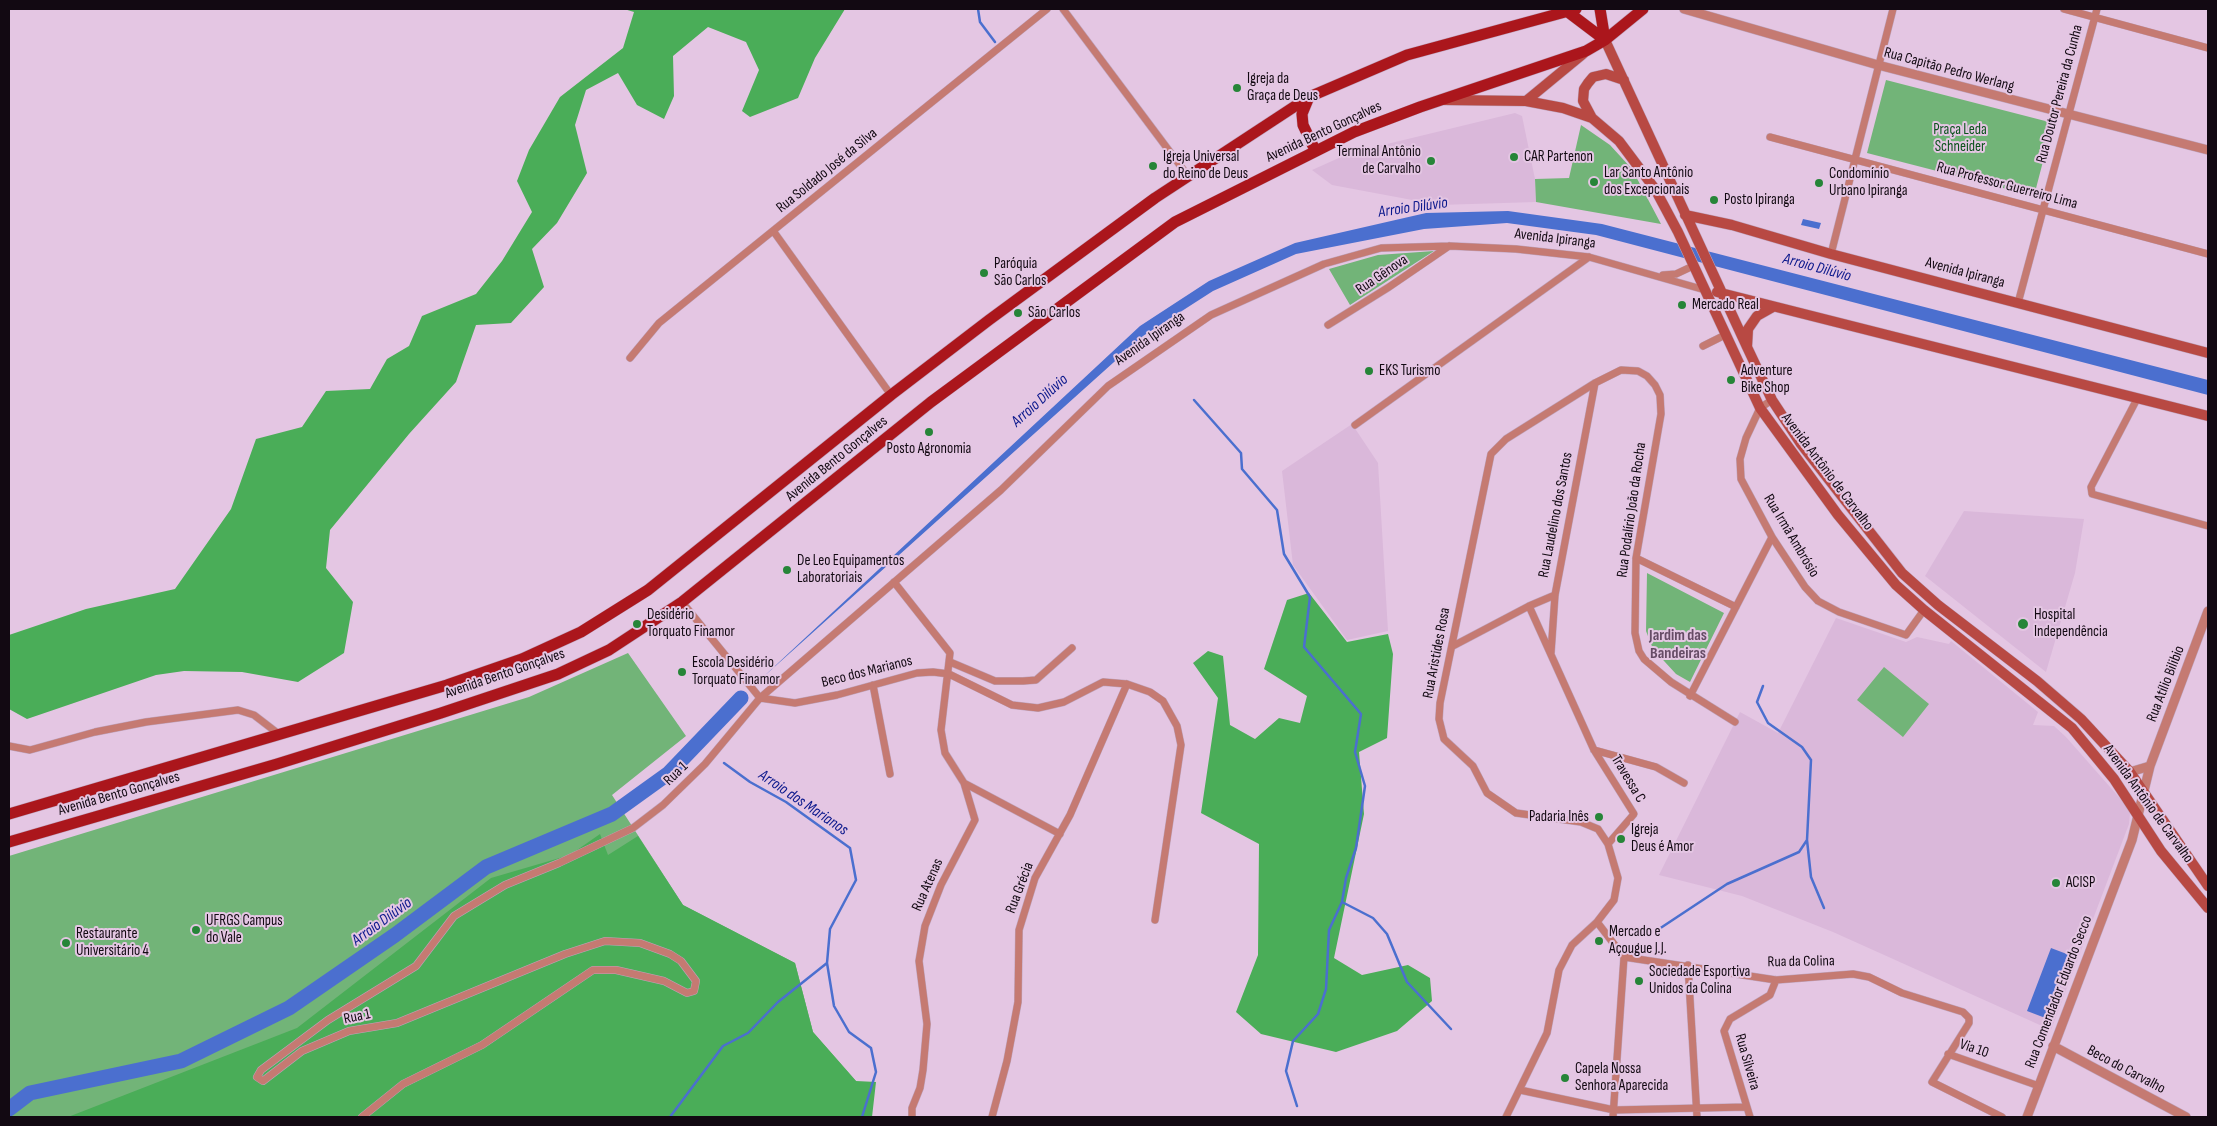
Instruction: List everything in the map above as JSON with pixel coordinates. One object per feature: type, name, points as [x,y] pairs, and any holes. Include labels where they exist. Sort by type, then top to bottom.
[{"type":"main road","points":[[1600,9],[1605,40]]},
{"type":"main road","name":"Avenida Bento Gonçalves","points":[[9,842],[277,764],[558,674],[609,650],[682,602],[932,402],[1175,222],[1354,132],[1439,100],[1586,51],[1605,40],[1643,9]]},
{"type":"main road","name":"Avenida Bento Gonçalves","points":[[9,814],[280,736],[447,685],[512,662],[581,632],[648,590],[890,395],[989,320],[1188,176],[1308,97],[1407,55],[1572,10]]},
{"type":"main road","points":[[1572,10],[1605,40]]},
{"type":"main road","name":"Avenida Antônio de Carvalho","points":[[1605,40],[1697,242],[1772,400],[1801,444],[1902,573],[1938,605],[2037,681],[2081,719],[2130,772],[2208,886]]},
{"type":"main road","points":[[1526,101],[1586,51]]},
{"type":"main road","points":[[1592,118],[1583,101],[1584,89],[1588,82],[1593,77],[1606,74],[1624,80]]},
{"type":"main road","points":[[1308,97],[1302,114],[1303,125],[1316,150]]},
{"type":"main road","name":"Avenida Antônio de Carvalho","points":[[1439,100],[1526,101],[1563,108],[1592,118],[1619,141],[1641,168],[1678,232],[1760,408],[1838,516],[1896,585],[1924,610],[2072,728],[2114,778],[2139,820],[2161,851],[2208,908]]},
{"type":"main road","name":"Avenida Ipiranga","points":[[1686,215],[1732,225],[1831,254],[2208,352]]},
{"type":"main road","name":"Avenida Ipiranga","points":[[1705,290],[2137,400],[2208,416]]},
{"type":"main road","points":[[1747,348],[1748,329],[1757,316],[1773,307]]},
{"type":"main road","points":[[2114,778],[2143,790]]},
{"type":"street","name":"Rua Soldado José da Silva","points":[[630,358],[659,323],[774,232],[1047,9]]},
{"type":"street","points":[[1062,9],[1188,176]]},
{"type":"street","name":"Rua Capitão Pedro Werlang","points":[[1684,9],[1878,65],[2208,150]]},
{"type":"street","points":[[1831,254],[1893,9]]},
{"type":"street","points":[[2064,9],[2208,48]]},
{"type":"street","name":"Rua Doutor Pereira da Cunha","points":[[2018,303],[2097,9]]},
{"type":"street","name":"Rua Professor Guerreiro Lima","points":[[1770,138],[2208,254]]},
{"type":"street","points":[[774,232],[890,395]]},
{"type":"street","name":"Avenida Ipiranga","points":[[760,698],[1013,479],[1108,386],[1211,315],[1324,264],[1381,248],[1450,246],[1516,249],[1590,257],[1705,290]]},
{"type":"street","name":"Rua Gênova","points":[[1328,325],[1389,288],[1450,246]]},
{"type":"street","points":[[1355,425],[1590,257]]},
{"type":"street","name":"Avenida Ipiranga","points":[[1660,276],[1676,274],[1692,264]]},
{"type":"street","points":[[1704,346],[1726,335]]},
{"type":"street","name":"Rua Aristides Rosa","points":[[1506,1117],[1547,1033],[1559,970],[1572,945],[1597,922],[1614,900],[1618,878],[1608,844],[1598,829],[1581,822],[1516,813],[1502,806],[1487,794],[1474,766],[1444,739],[1439,719],[1440,704],[1491,454],[1506,439],[1595,383],[1621,370],[1638,371],[1647,376]]},
{"type":"street","name":"Rua Podalírio João da Rocha","points":[[1647,376],[1655,385],[1660,396],[1661,414],[1636,558],[1636,633],[1639,651],[1644,659],[1658,672],[1690,696],[1735,722]]},
{"type":"street","name":"Rua Laudelino dos Santos","points":[[1551,653],[1555,595],[1595,383]]},
{"type":"street","points":[[1760,408],[1772,400]]},
{"type":"street","points":[[2137,400],[2092,487],[2092,494],[2208,526]]},
{"type":"street","name":"Rua Irmã Ambrósio","points":[[1760,408],[1740,459],[1741,479],[1772,537],[1805,587],[1818,601],[1839,612],[1906,634],[1924,610]]},
{"type":"street","points":[[1690,696],[1772,537]]},
{"type":"street","points":[[1636,558],[1736,607]]},
{"type":"street","points":[[894,582],[947,648],[950,653],[950,662],[995,681],[1036,680],[1072,648]]},
{"type":"street","points":[[1452,646],[1529,606],[1555,595]]},
{"type":"street","points":[[682,602],[760,698]]},
{"type":"street","name":"Rua Laudelino dos Santos","points":[[1529,606],[1594,750]]},
{"type":"street","name":"Rua Atílio Bilibio","points":[[2143,790],[2150,766],[2208,611]]},
{"type":"street","name":"Rua Atenas","points":[[912,1117],[912,1108],[924,1070],[927,1024],[920,960],[926,926],[941,885],[975,820],[964,783],[945,753],[941,730],[950,662]]},
{"type":"street","name":"Beco dos Marianos","points":[[760,698],[795,703],[838,695],[917,673],[949,674],[1012,705],[1038,708],[1064,702],[1103,682],[1127,684],[1150,692],[1163,702],[1177,726],[1181,746],[1155,920]]},
{"type":"street","name":"Rua Grécia","points":[[992,1117],[1007,1062],[1018,1002],[1019,930],[1035,878],[1060,834],[1111,725],[1127,684]]},
{"type":"street","points":[[873,685],[890,774]]},
{"type":"street","name":"Rua 1","points":[[362,1117],[403,1084],[482,1045],[593,970],[616,970],[664,980],[687,993],[694,991],[696,981],[681,961],[670,954],[640,943],[605,941],[565,954],[397,1023],[349,1031],[302,1050],[263,1081],[257,1076],[262,1070],[328,1020],[416,966],[454,916],[505,885],[559,863],[633,828],[663,805],[705,764],[760,698]]},
{"type":"street","points":[[9,746],[30,750],[146,722],[238,710],[254,715],[280,736]]},
{"type":"street","points":[[1594,750],[1656,767],[1684,783]]},
{"type":"street","name":"Travessa C","points":[[1594,750],[1634,814],[1608,844]]},
{"type":"street","points":[[2130,772],[2150,766]]},
{"type":"street","points":[[964,783],[1060,834]]},
{"type":"street","name":"Rua Comendador Eduardo Secco","points":[[2027,1117],[2139,820],[2143,790]]},
{"type":"street","points":[[1597,922],[1624,957],[1614,1113]]},
{"type":"street","name":"Rua da Colina","points":[[1624,957],[1688,965],[1776,980],[1853,974],[1868,977],[1902,993],[1963,1012],[1969,1018],[1969,1023],[1948,1054]]},
{"type":"street","points":[[1688,965],[1696,1117]]},
{"type":"street","name":"Rua Silveira","points":[[1750,1117],[1724,1032],[1730,1019],[1770,995],[1776,980]]},
{"type":"street","name":"Beco do Carvalho","points":[[2053,1046],[2186,1117]]},
{"type":"street","name":"Via 10","points":[[2002,1117],[1932,1082],[1948,1054],[2039,1086]]},
{"type":"street","points":[[1520,1090],[1614,1113],[1746,1107]]},
{"type":"shaded area","name":"Terminal Antônio de Carvalho","points":[[1515,113],[1522,116],[1535,179],[1536,202],[1439,205],[1332,185],[1312,170],[1350,153]]},
{"type":"shaded area","points":[[1352,424],[1378,463],[1388,631],[1347,640],[1293,565],[1282,471]]},
{"type":"shaded area","name":"Hospital Independência","points":[[1964,511],[2084,519],[2075,573],[2046,672],[1925,576]]},
{"type":"shaded area","points":[[1836,618],[1906,642],[1917,637],[1949,644],[1951,641],[2038,712],[2033,725],[2054,726],[2066,737],[2125,804],[2130,813],[2129,824],[2051,1030],[1833,932],[1742,896],[1659,875],[1740,712],[1778,733]]},
{"type":"green space","points":[[624,9],[845,9],[815,58],[798,98],[750,117],[742,111],[759,70],[746,42],[708,27],[673,56],[674,96],[664,119],[637,105],[618,73],[586,90],[575,125],[587,173],[557,223],[532,249],[544,287],[511,323],[476,325],[456,382],[409,434],[330,530],[326,568],[353,602],[344,653],[298,682],[242,672],[184,671],[156,675],[27,719],[9,709],[9,635],[86,609],[175,589],[231,509],[256,439],[302,427],[326,391],[370,389],[387,359],[409,346],[422,316],[476,294],[502,261],[532,212],[517,181],[529,150],[560,97],[623,48],[634,12]]},
{"type":"green space","name":"Praça Leda Schneider","points":[[1886,80],[2053,123],[2034,196],[1867,153]]},
{"type":"green space","points":[[1581,125],[1610,145],[1632,169],[1661,224],[1536,202],[1535,179],[1569,178]]},
{"type":"green space","points":[[1434,251],[1350,305],[1329,269],[1378,255]]},
{"type":"green space","points":[[1647,573],[1724,613],[1690,682],[1676,674],[1653,649],[1646,631]]},
{"type":"green space","points":[[1309,593],[1347,642],[1388,634],[1393,654],[1387,738],[1359,752],[1364,814],[1334,958],[1362,975],[1408,965],[1430,978],[1432,1001],[1397,1031],[1336,1052],[1261,1034],[1236,1012],[1258,955],[1259,844],[1201,813],[1218,698],[1193,663],[1208,651],[1223,656],[1230,725],[1255,739],[1279,718],[1300,723],[1307,696],[1264,669],[1287,600]]},
{"type":"green space","points":[[628,653],[686,736],[612,795],[683,905],[795,963],[813,1032],[856,1081],[852,1117],[9,1117],[9,856],[529,697]]},
{"type":"green space","points":[[1884,667],[1929,704],[1903,737],[1857,700]]},
{"type":"green space","points":[[600,834],[608,855],[638,836],[683,905],[795,963],[813,1032],[856,1081],[876,1082],[872,1117],[68,1117],[297,1028],[491,878],[570,855]]},
{"type":"water","name":"Arroio Dilúvio","points":[[1508,211],[1602,224],[2208,380],[2208,395],[1596,235],[1507,223],[1424,229],[1296,254],[1213,291],[1143,336],[761,679],[1140,326],[1209,281],[1295,243],[1426,213]]},
{"type":"water","points":[[1803,219],[1821,223],[1819,229],[1801,225]]},
{"type":"water","points":[[2051,948],[2072,956],[2048,1019],[2027,1011]]},
{"type":"waterway","points":[[978,9],[980,22],[995,42]]},
{"type":"waterway","points":[[1194,400],[1241,453],[1242,469],[1277,510],[1284,554],[1310,597],[1304,647],[1361,714],[1355,752],[1365,786],[1356,848],[1346,878],[1342,902],[1329,930],[1326,989],[1318,1014],[1293,1041],[1286,1071],[1297,1106]]},
{"type":"waterway","points":[[1656,931],[1727,884],[1799,852],[1807,840],[1811,760],[1802,747],[1768,723],[1757,702],[1763,686]]},
{"type":"waterway","name":"Arroio Dilúvio","points":[[9,1109],[30,1093],[181,1061],[289,1008],[395,935],[486,867],[612,814],[669,773],[741,698]]},
{"type":"waterway","name":"Arroio dos Marianos","points":[[724,763],[750,782],[786,802],[850,848],[856,880],[830,929],[827,963],[834,1006],[849,1032],[871,1048],[876,1072],[862,1117]]},
{"type":"waterway","points":[[1807,840],[1811,877],[1824,908]]},
{"type":"waterway","points":[[1342,902],[1373,918],[1387,934],[1407,982],[1451,1029]]},
{"type":"waterway","points":[[670,1117],[723,1046],[748,1033],[778,1002],[827,963]]},
{"type":"place","name":"Igreja da Graça de Deus","points":[[1237,88]]},
{"type":"place","name":"CAR Partenon","points":[[1514,157]]},
{"type":"place","name":"Terminal Antônio de Carvalho","points":[[1431,161]]},
{"type":"place","name":"Igreja Universal do Reino de Deus","points":[[1153,166]]},
{"type":"place","name":"Lar Santo Antônio dos Excepcionais","points":[[1594,182]]},
{"type":"place","name":"Condomínio Urbano Ipiranga","points":[[1819,183]]},
{"type":"place","name":"Posto Ipiranga","points":[[1714,200]]},
{"type":"place","name":"Paróquia São Carlos","points":[[984,273]]},
{"type":"place","name":"Mercado Real","points":[[1682,305]]},
{"type":"place","name":"São Carlos","points":[[1018,313]]},
{"type":"place","name":"EKS Turismo","points":[[1369,371]]},
{"type":"place","name":"Adventure Bike Shop","points":[[1731,380]]},
{"type":"place","name":"Posto Agronomia","points":[[929,432]]},
{"type":"place","name":"De Leo Equipamentos Laboratoriais","points":[[787,570]]},
{"type":"place","name":"Desidério Torquato Finamor","points":[[637,624]]},
{"type":"place","name":"Hospital Independência","points":[[2023,624]]},
{"type":"place","name":"Escola Desidério Torquato Finamor","points":[[682,672]]},
{"type":"place","name":"Padaria Inês","points":[[1599,817]]},
{"type":"place","name":"Igreja Deus é Amor","points":[[1621,839]]},
{"type":"place","name":"ACISP","points":[[2056,883]]},
{"type":"place","name":"UFRGS Campus do Vale","points":[[196,930]]},
{"type":"place","name":"Mercado e Açougue J.J.","points":[[1599,941]]},
{"type":"place","name":"Restaurante Universitário 4","points":[[66,943]]},
{"type":"place","name":"Sociedade Esportiva Unidos da Colina","points":[[1639,981]]},
{"type":"place","name":"Capela Nossa Senhora Aparecida","points":[[1565,1078]]},
{"type":"district","name":"Jardim das Bandeiras","points":[[1678,645]]}]
